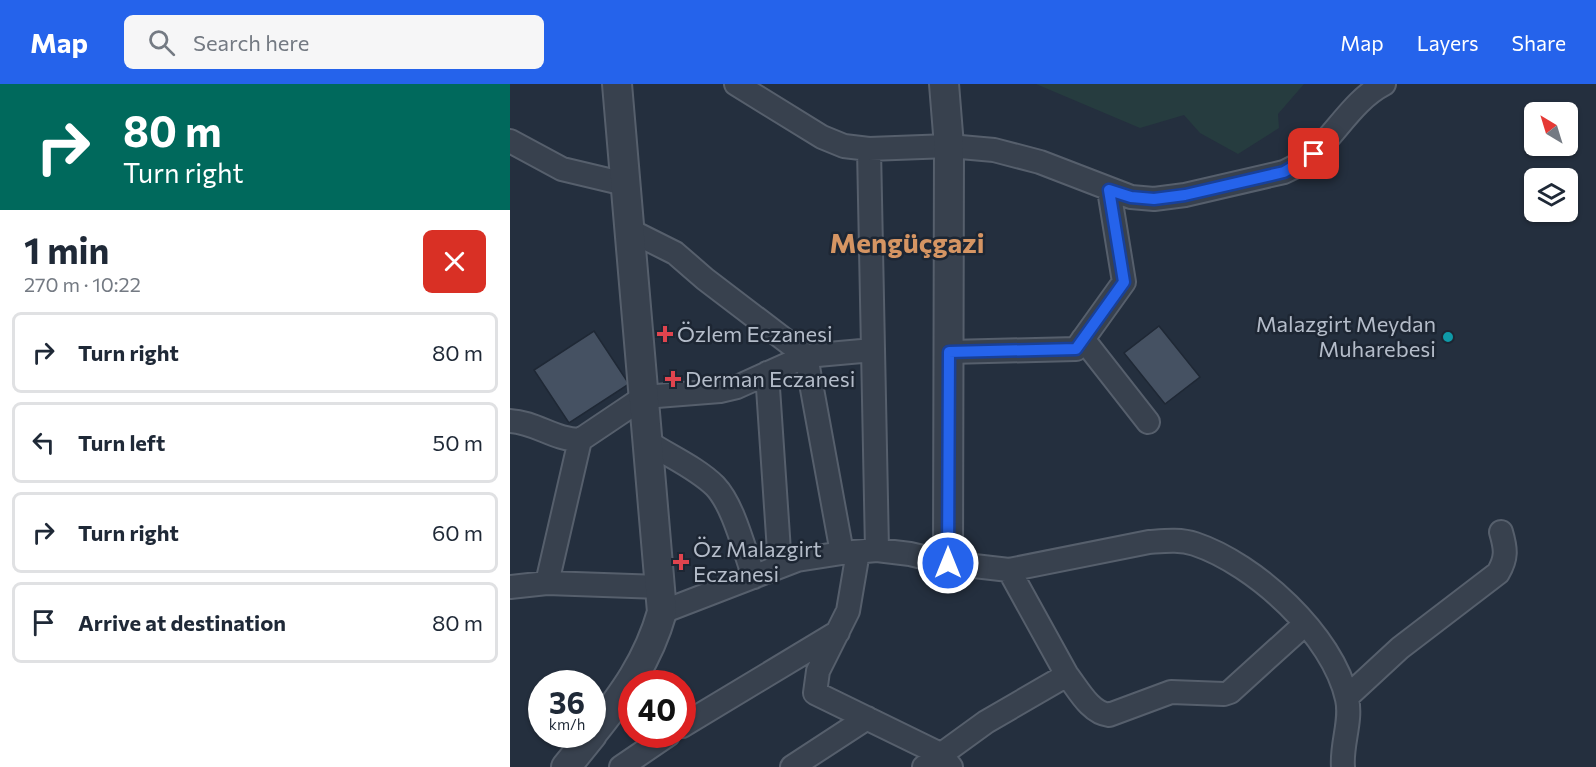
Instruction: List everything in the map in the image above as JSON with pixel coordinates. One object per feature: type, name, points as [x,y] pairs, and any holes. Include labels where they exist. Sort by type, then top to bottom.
[{"type":"street","points":[[617,84],[661,599],[653,642],[640,670]]},
{"type":"street","points":[[736,84],[822,137],[844,146],[869,149],[949,146],[994,150],[1040,162],[1131,197],[1154,199],[1185,195],[1284,172],[1314,154],[1364,97],[1384,84]]},
{"type":"street","points":[[944,84],[949,146],[948,563]]},
{"type":"street","points":[[510,141],[562,169],[625,184]]},
{"type":"street","points":[[869,149],[873,350],[859,552],[848,612],[818,671],[815,693],[867,718],[939,763],[986,722],[1067,675]]},
{"type":"street","points":[[949,352],[1076,349],[1124,282],[1109,190]]},
{"type":"street","points":[[629,230],[675,253],[705,279],[806,356],[859,552]]},
{"type":"street","points":[[1083,339],[1148,422]]},
{"type":"street","points":[[510,421],[526,424],[568,440],[580,440],[644,397],[720,391],[737,387],[806,356],[873,350]]},
{"type":"street","points":[[767,373],[780,566]]},
{"type":"street","points":[[546,584],[580,440]]},
{"type":"street","points":[[648,442],[707,479],[716,488],[726,501],[754,577]]},
{"type":"street","points":[[1347,697],[1400,648],[1498,573],[1505,561],[1506,549],[1501,532]]},
{"type":"street","points":[[510,587],[546,584],[661,599],[754,577],[797,560],[859,552],[910,554],[948,563],[1009,570],[1034,567],[1111,548],[1149,542],[1168,540],[1193,543],[1242,568],[1267,586],[1305,624],[1325,652],[1347,697],[1343,767]]},
{"type":"street","points":[[1009,570],[1067,675],[1090,705],[1103,714],[1109,715],[1170,692],[1224,694],[1230,692],[1305,624]]},
{"type":"street","points":[[696,718],[839,632]]},
{"type":"street","points":[[801,655],[818,671]]},
{"type":"street","points":[[606,716],[618,702]]},
{"type":"street","points":[[792,767],[867,718]]},
{"type":"street","points":[[566,767],[581,748]]},
{"type":"street","points":[[621,767],[649,748]]},
{"type":"green space","points":[[1036,84],[1304,84],[1278,114],[1279,128],[1238,154],[1200,133],[1184,115],[1140,128]]},
{"type":"building","points":[[1159,326],[1200,377],[1165,404],[1124,353]]},
{"type":"building","points":[[594,331],[629,384],[569,423],[534,370]]},
{"type":"place","name":"Özlem Eczanesi","points":[[665,334]]},
{"type":"place","name":"Malazgirt Meydan Muharebesi","points":[[1448,337]]},
{"type":"place","name":"Derman Eczanesi","points":[[673,379]]},
{"type":"place","name":"Öz Malazgirt Eczanesi","points":[[681,562]]},
{"type":"district","name":"Mengüçgazi","points":[[907,243]]},
{"type":"route","points":[[948,563],[949,352],[1076,349],[1124,282],[1109,190],[1131,197],[1154,199],[1185,195],[1284,172],[1314,154]]}]
